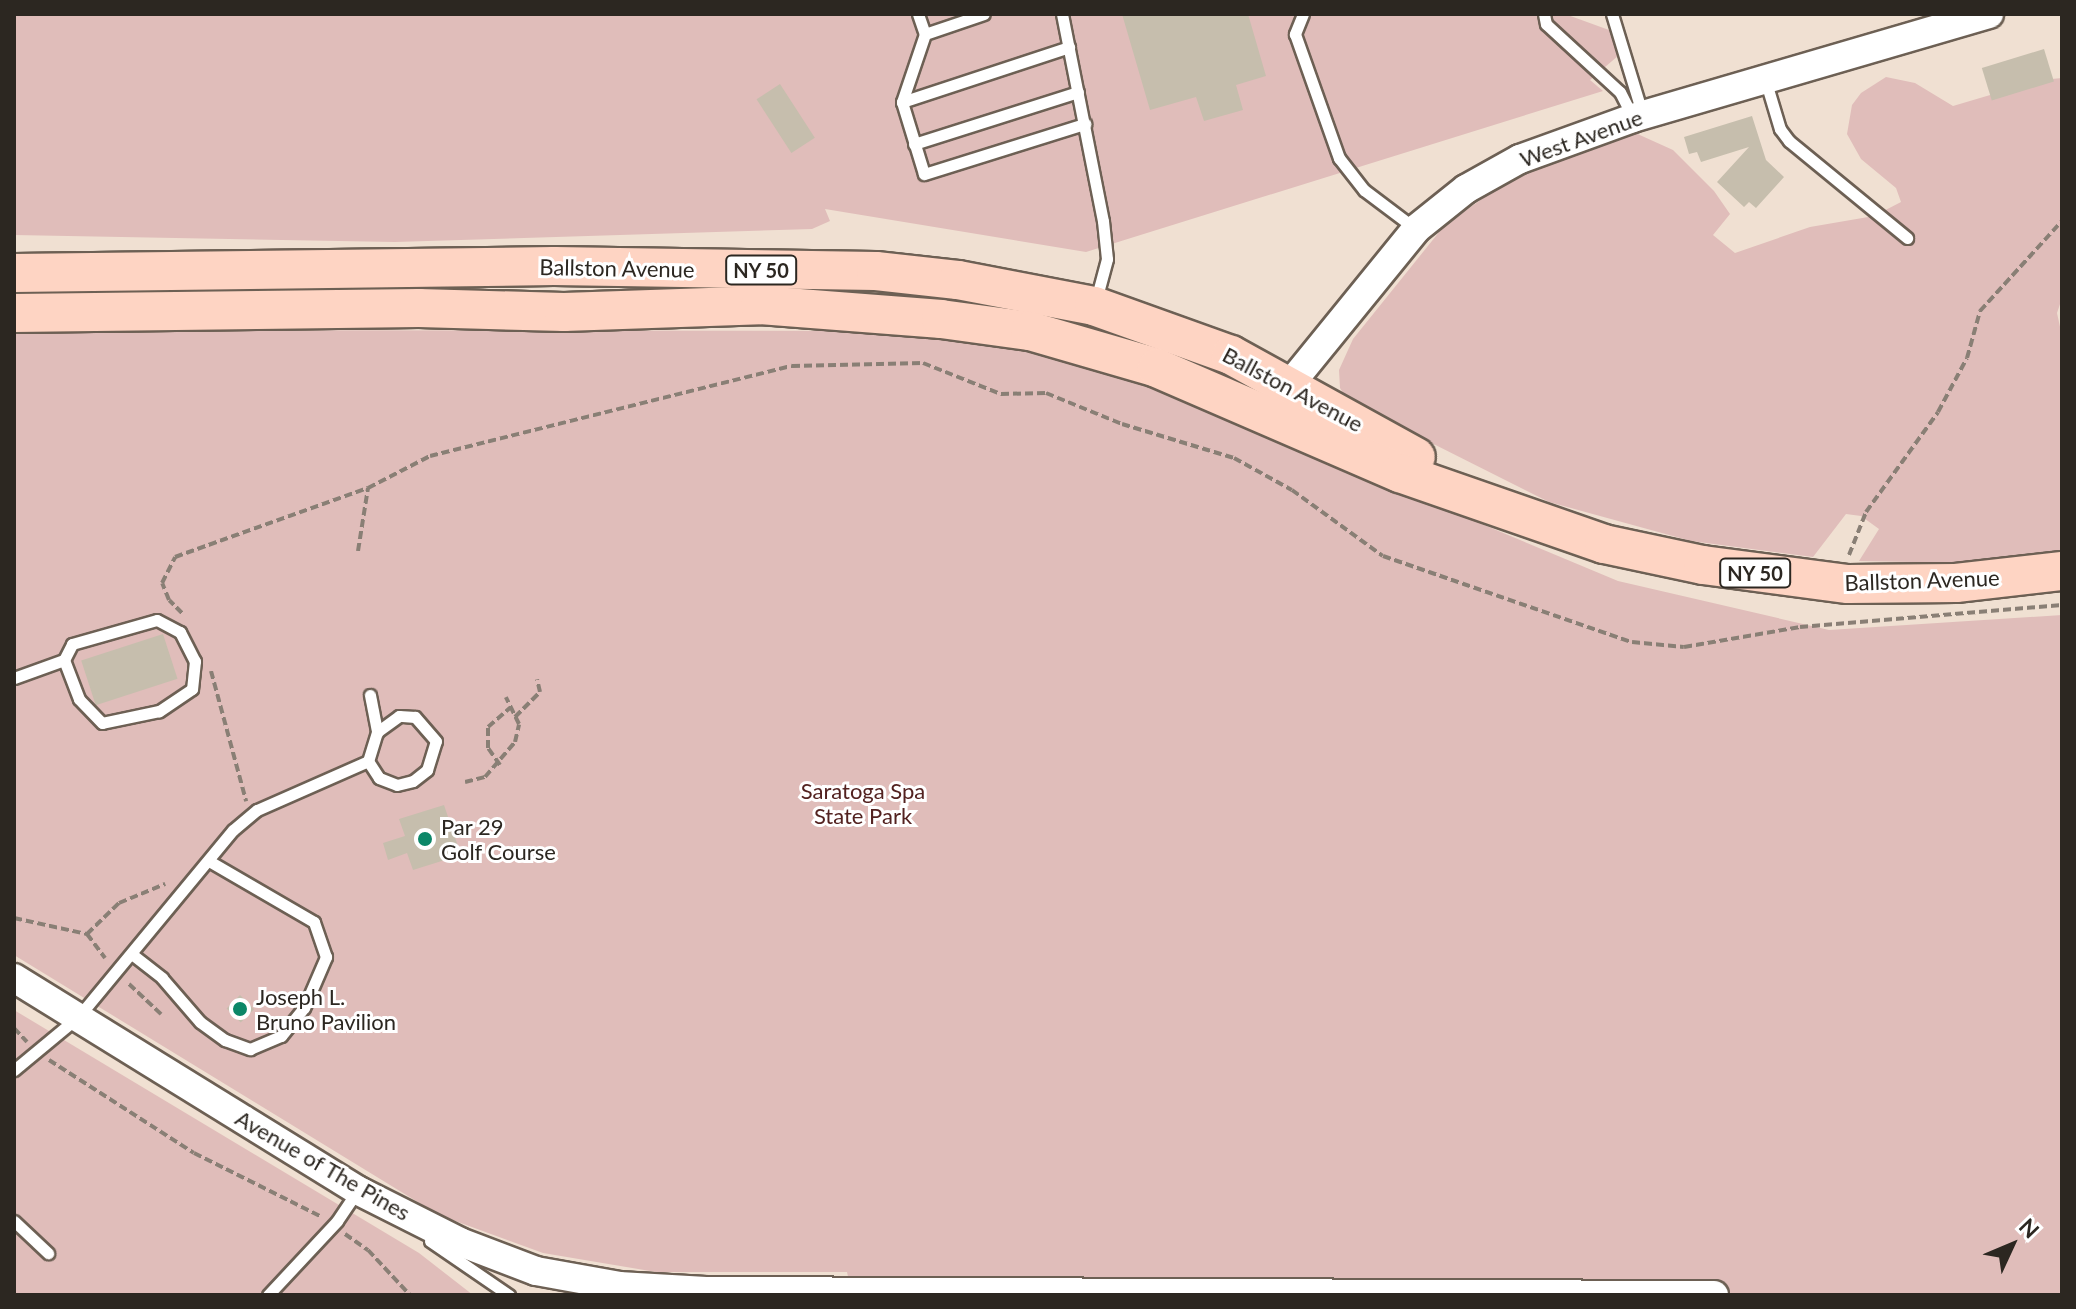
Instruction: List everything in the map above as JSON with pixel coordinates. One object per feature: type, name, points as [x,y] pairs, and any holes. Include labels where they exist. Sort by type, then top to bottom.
[{"type":"highway","name":"Ballston Avenue","points":[[14,273],[554,266],[876,271],[998,285],[1094,306],[1231,355],[1278,398]]},
{"type":"highway","name":"Ballston Avenue","points":[[14,313],[419,308],[564,312],[671,306],[853,309],[1030,331],[1157,368],[1278,398],[1407,450],[1460,490],[1604,544],[1767,575],[1887,585],[2062,571]]},
{"type":"street","name":"West Avenue","points":[[1278,398],[1416,229],[1466,189],[1520,159],[1638,117],[1989,14]]},
{"type":"street","name":"Avenue of The Pines","points":[[14,978],[357,1190],[460,1242],[536,1271],[619,1286],[836,1294],[1714,1295]]},
{"type":"lane","points":[[918,14],[925,34],[902,102],[924,174],[1085,124]]},
{"type":"lane","points":[[925,34],[984,14]]},
{"type":"lane","points":[[1062,14],[1085,124],[1107,259],[1094,306]]},
{"type":"lane","points":[[1303,14],[1295,34],[1339,158],[1364,190],[1416,229]]},
{"type":"lane","points":[[1544,14],[1546,24],[1620,92],[1638,117]]},
{"type":"lane","points":[[1612,14],[1638,117]]},
{"type":"lane","points":[[902,102],[1069,47]]},
{"type":"lane","points":[[1765,78],[1780,129],[1789,141],[1907,238]]},
{"type":"lane","points":[[914,144],[1078,92]]},
{"type":"lane","points":[[14,678],[64,660],[72,644],[157,620],[180,632],[195,661],[192,689],[159,711],[102,723],[79,699],[64,660]]},
{"type":"lane","points":[[14,1070],[79,1016],[209,861],[257,810],[368,761],[377,732],[370,695]]},
{"type":"lane","points":[[368,761],[379,778],[397,785],[420,776],[435,756],[436,741],[415,717],[399,716],[377,732]]},
{"type":"lane","points":[[133,955],[162,978],[200,1022],[225,1040],[250,1049],[281,1036],[289,1027],[320,979],[326,957],[314,922],[209,861]]},
{"type":"lane","points":[[268,1295],[333,1226],[357,1190],[509,1295]]},
{"type":"lane","points":[[14,1221],[48,1253]]},
{"type":"path","points":[[1849,563],[1850,544],[1866,512],[1938,412],[1967,358],[1980,311],[2062,221]]},
{"type":"path","points":[[185,616],[169,600],[162,583],[175,557],[368,488],[430,456],[491,437],[548,428],[792,366],[923,363],[1001,394],[1046,393],[1122,424],[1234,458],[1292,490],[1383,556],[1632,642],[1684,647],[1800,627],[1846,626],[2062,605]]},
{"type":"path","points":[[358,551],[368,488]]},
{"type":"path","points":[[1846,626],[1847,617]]},
{"type":"path","points":[[208,662],[246,804],[236,814]]},
{"type":"path","points":[[515,717],[540,692],[537,679]]},
{"type":"path","points":[[465,782],[485,777],[500,765],[515,742],[515,717],[506,697]]},
{"type":"path","points":[[500,765],[488,748],[488,727],[511,707]]},
{"type":"path","points":[[87,934],[119,903],[162,887],[173,876]]},
{"type":"path","points":[[14,918],[87,934],[109,963]]},
{"type":"path","points":[[129,984],[161,1014]]},
{"type":"path","points":[[14,1028],[36,1052],[194,1153],[333,1226],[368,1250],[410,1295]]},
{"type":"green space","points":[[14,14],[1565,14],[1609,30],[1619,41],[1619,55],[1590,80],[1603,91],[1086,252],[825,209],[830,221],[812,229],[395,242],[14,235]]},
{"type":"green space","points":[[1886,77],[1915,83],[1953,106],[2041,80],[2062,78],[2062,298],[2057,313],[2062,336],[2062,557],[1969,563],[1859,561],[1879,529],[1861,516],[1846,514],[1813,557],[1691,541],[1549,502],[1348,401],[1340,388],[1339,370],[1353,339],[1444,226],[1528,166],[1622,127],[1673,150],[1714,191],[1730,214],[1713,235],[1735,253],[1810,227],[1874,216],[1901,202],[1896,188],[1861,159],[1847,134],[1852,105],[1861,93]]},
{"type":"green space","name":"Saratoga Spa State Park","points":[[879,331],[1011,346],[1145,383],[1618,581],[1829,630],[2062,615],[2062,1295],[852,1295],[847,1272],[656,1272],[543,1253],[439,1215],[14,955],[14,332]]},
{"type":"green space","points":[[14,1010],[419,1253],[473,1295],[14,1295]]},
{"type":"building","points":[[1122,14],[1248,14],[1266,76],[1236,85],[1243,110],[1204,121],[1196,97],[1150,110]]},
{"type":"building","points":[[2044,49],[2054,82],[1992,101],[1982,68]]},
{"type":"building","points":[[780,84],[815,138],[791,153],[757,99]]},
{"type":"building","points":[[1752,116],[1766,160],[1784,177],[1756,208],[1749,202],[1744,207],[1717,182],[1749,147],[1701,162],[1697,152],[1689,154],[1684,137]]},
{"type":"building","points":[[163,634],[178,679],[96,705],[81,661]]},
{"type":"building","name":"Par 29 Golf Course","points":[[444,805],[461,855],[413,870],[407,853],[388,860],[383,843],[405,836],[399,819]]},
{"type":"building","name":"Joseph L. Bruno Pavilion","points":[[240,995],[254,1009],[241,1023],[227,1008]]},
{"type":"place","name":"Par 29 Golf Course","points":[[425,839]]},
{"type":"place","name":"Joseph L. Bruno Pavilion","points":[[240,1009]]}]
